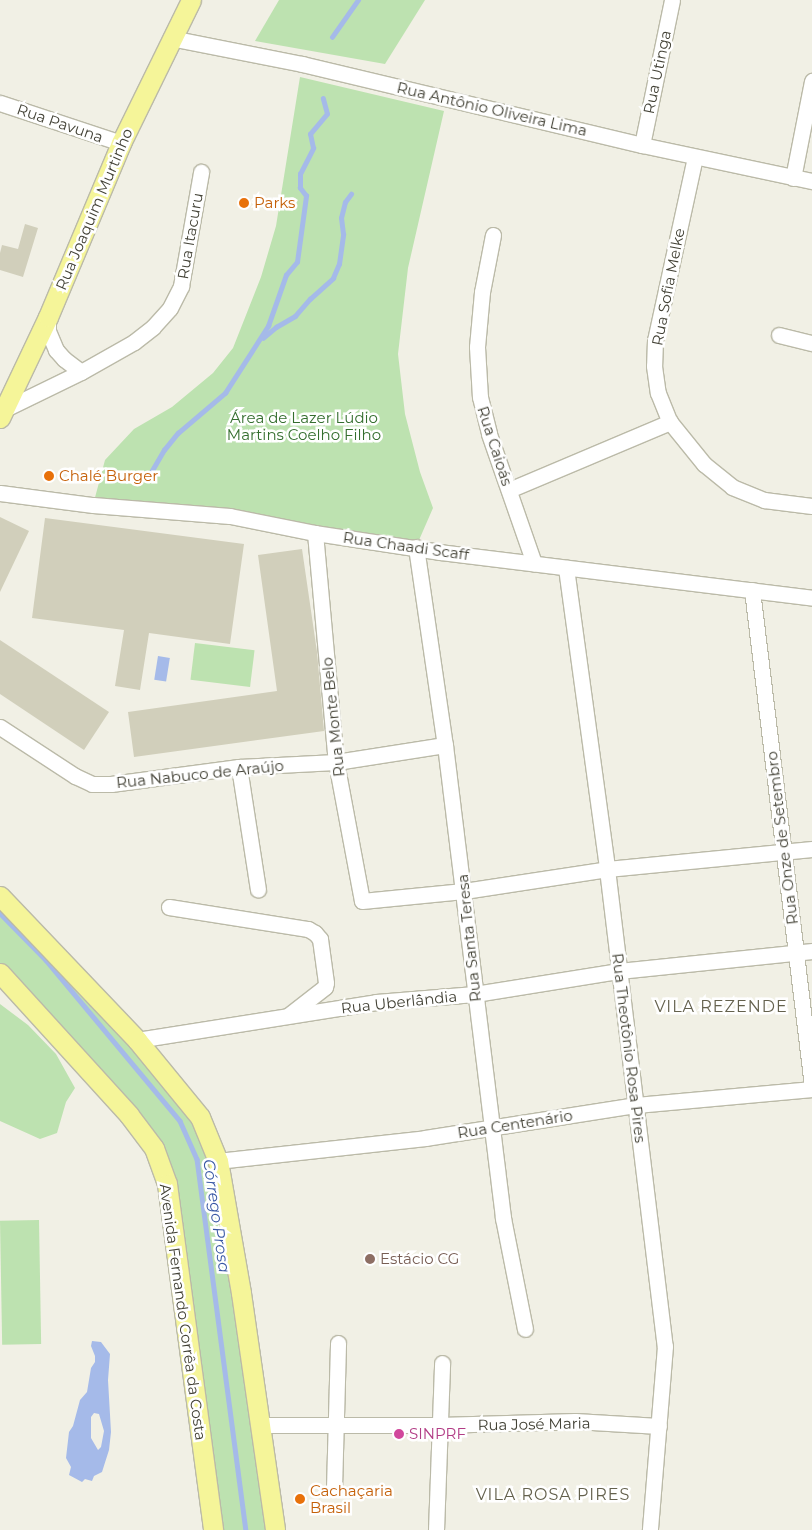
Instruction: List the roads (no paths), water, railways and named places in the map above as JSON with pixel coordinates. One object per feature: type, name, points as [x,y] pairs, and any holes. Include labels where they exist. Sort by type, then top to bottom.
[{"type":"main road","name":"Rua Joaquim Murtinho","points":[[3,414],[48,317],[121,144],[191,0]]},
{"type":"main road","points":[[0,896],[137,1040],[200,1117],[218,1161],[241,1293],[275,1530]]},
{"type":"main road","name":"Avenida Fernando Corrêa da Costa","points":[[0,973],[129,1115],[154,1148],[167,1184],[213,1530]]},
{"type":"street","name":"Rua Utinga","points":[[642,145],[672,0]]},
{"type":"street","name":"Rua Antônio Oliveira Lima","points":[[171,38],[302,64],[642,145],[812,181]]},
{"type":"street","points":[[793,178],[812,81]]},
{"type":"street","name":"Rua Pavuna","points":[[0,103],[121,144]]},
{"type":"street","name":"Rua Sofia Melke","points":[[695,157],[655,340],[654,366],[658,393],[670,422],[704,464],[732,487],[764,500],[812,506]]},
{"type":"street","name":"Rua Itacuru","points":[[3,414],[134,342],[153,327],[170,308],[181,286],[201,172]]},
{"type":"street","name":"Rua Caioás","points":[[493,235],[482,292],[478,338],[480,396],[489,434],[534,563]]},
{"type":"street","points":[[48,317],[48,331],[56,350],[81,372]]},
{"type":"street","points":[[779,335],[812,343]]},
{"type":"street","points":[[509,490],[670,422]]},
{"type":"street","name":"Rua Chaadi Scaff","points":[[0,493],[93,505],[230,516],[315,533],[566,568],[812,598]]},
{"type":"street","name":"Rua Monte Belo","points":[[315,533],[336,762],[362,901],[464,891]]},
{"type":"street","name":"Rua Santa Teresa","points":[[416,547],[464,891],[503,1218],[525,1329]]},
{"type":"street","name":"Rua Theotônio Rosa Pires","points":[[566,568],[607,869],[665,1346],[650,1530]]},
{"type":"street","name":"Rua Onze de Setembro","points":[[752,590],[812,1087]]},
{"type":"street","name":"Rua Nabuco de Araújo","points":[[0,727],[75,776],[92,784],[111,784],[239,767],[336,762],[445,745]]},
{"type":"street","points":[[239,767],[258,890]]},
{"type":"street","points":[[464,891],[607,869],[812,849]]},
{"type":"street","points":[[169,907],[308,929],[315,933],[320,939],[325,987],[288,1016]]},
{"type":"street","name":"Rua Uberlândia","points":[[137,1040],[376,1002],[475,994],[619,971],[812,951]]},
{"type":"street","name":"Rua Centenário","points":[[218,1161],[425,1138],[636,1105],[812,1087]]},
{"type":"street","points":[[334,1488],[338,1343]]},
{"type":"street","points":[[436,1530],[442,1363]]},
{"type":"street","name":"Rua José Maria","points":[[260,1425],[439,1425],[575,1421],[659,1426]]},
{"type":"water","points":[[158,656],[170,658],[166,682],[154,680]]},
{"type":"water","points":[[92,1341],[101,1342],[110,1354],[108,1380],[111,1432],[109,1450],[102,1472],[94,1476],[92,1481],[85,1479],[82,1482],[69,1475],[71,1467],[66,1458],[69,1432],[73,1426],[80,1400],[87,1392],[91,1368],[95,1362],[91,1346]],"holes":[[[94,1413],[99,1414],[104,1431],[101,1447],[98,1450],[91,1438],[91,1417]]]},
{"type":"waterway","points":[[332,37],[358,0]]},
{"type":"waterway","points":[[150,474],[164,450],[178,433],[225,393],[268,326],[286,275],[297,262],[306,196],[300,188],[300,174],[313,148],[310,134],[327,114],[323,99]]},
{"type":"waterway","points":[[263,338],[276,327],[295,316],[333,278],[339,264],[343,234],[341,218],[345,202],[351,194]]},
{"type":"waterway","name":"Córrego Prosa","points":[[0,913],[46,960],[180,1121],[197,1159],[246,1530]]},
{"type":"place","name":"Parks","points":[[244,203]]},
{"type":"place","name":"Chalé Burger","points":[[49,476]]},
{"type":"place","name":"Estácio CG","points":[[370,1259]]},
{"type":"place","name":"SINPRF","points":[[399,1434]]},
{"type":"place","name":"Cachaçaria Brasil","points":[[300,1499]]},
{"type":"district","name":"VILA REZENDE","points":[[721,1007]]},
{"type":"district","name":"VILA ROSA PIRES","points":[[553,1495]]},
{"type":"park label","name":"Área de Lazer Lúdio Martins Coelho Filho","points":[[304,426]]}]
